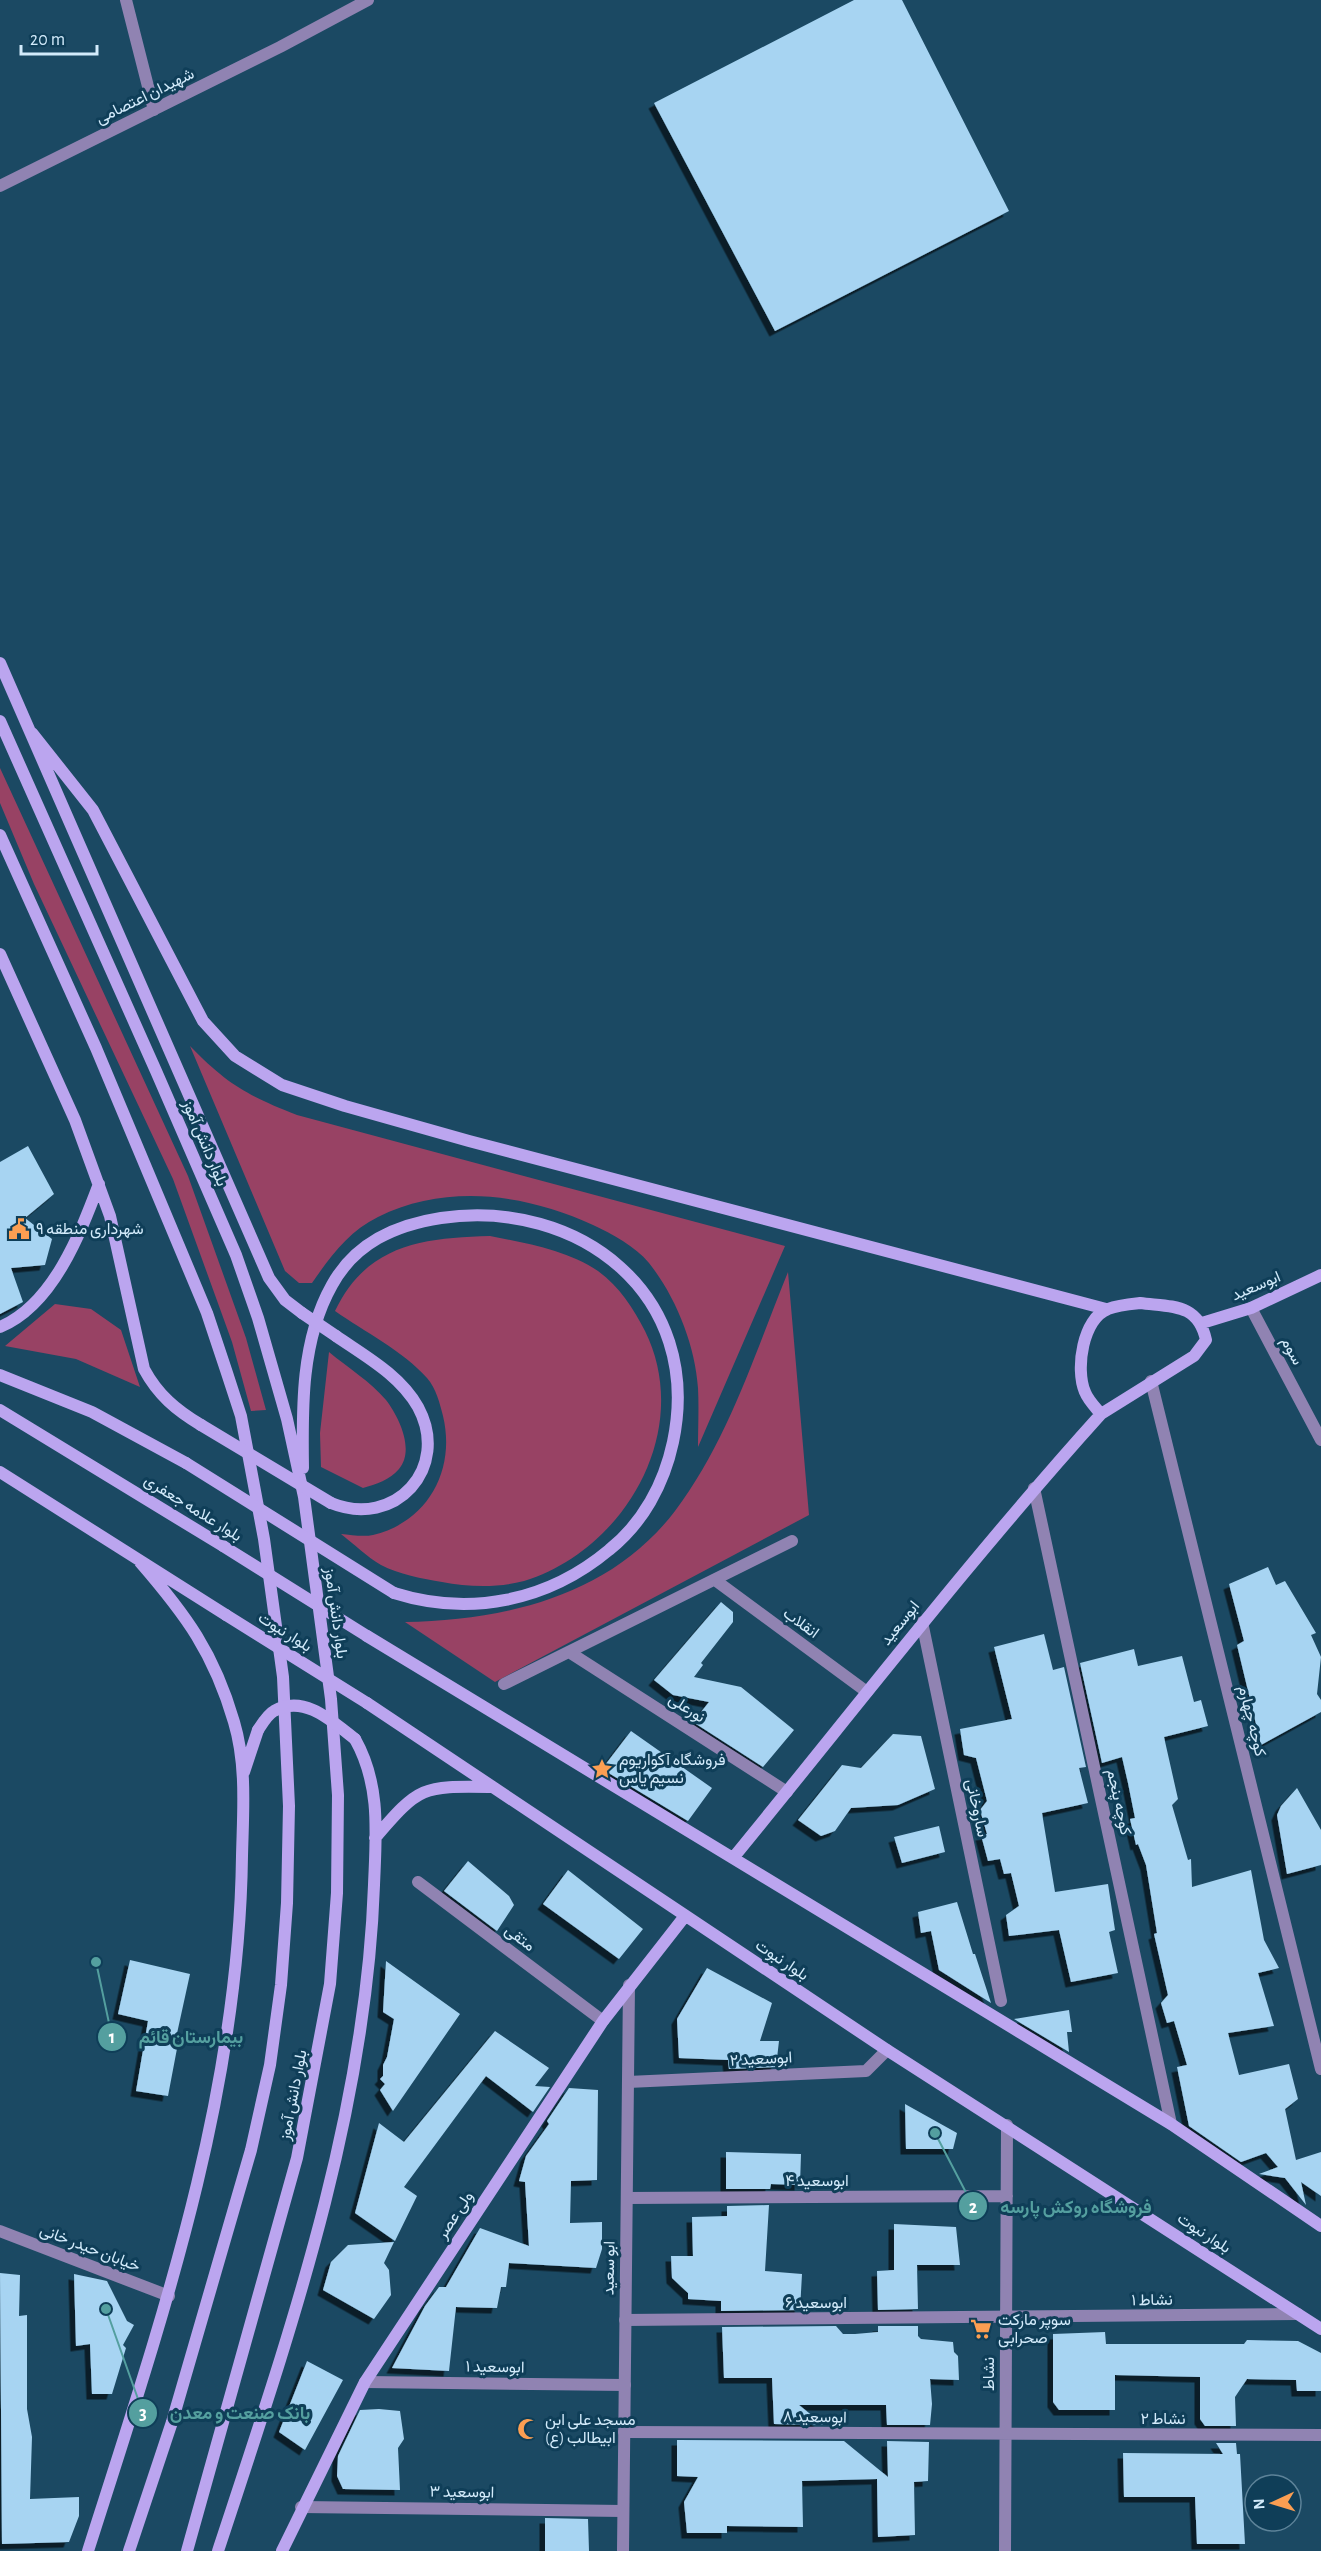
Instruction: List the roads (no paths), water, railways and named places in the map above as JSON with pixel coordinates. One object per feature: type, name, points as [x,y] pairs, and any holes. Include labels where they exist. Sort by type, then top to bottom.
[{"type":"main road","points":[[0,663],[276,1289],[302,1313],[403,1385],[419,1409],[427,1435],[421,1470],[415,1484],[394,1503],[367,1510],[348,1510],[331,1503],[177,1410],[155,1389],[144,1370],[110,1216],[99,1184],[75,1120],[0,954]]},
{"type":"main road","name":"بلوار دانش آموز","points":[[0,721],[236,1255],[277,1380],[304,1497],[331,1699],[338,1795],[337,1893],[330,1984],[297,2158],[187,2551]]},
{"type":"main road","points":[[32,733],[93,810],[203,1021],[235,1056],[282,1085],[345,1106],[469,1141],[1106,1309],[1140,1303],[1187,1310],[1202,1323]]},
{"type":"main road","name":"بلوار دانش آموز","points":[[0,835],[101,1059],[207,1313],[241,1416],[264,1539],[283,1677],[289,1806],[287,1903],[281,1985],[270,2065],[251,2150],[198,2331],[129,2551]]},
{"type":"main road","points":[[0,1327],[10,1323],[47,1290],[78,1239],[99,1184]]},
{"type":"main road","points":[[0,1374],[92,1412],[186,1463],[394,1593],[450,1605],[484,1604],[515,1598],[587,1569],[627,1536],[652,1500],[669,1463],[677,1423],[678,1387],[671,1346],[663,1325],[626,1269],[586,1241],[547,1226],[501,1215],[461,1215],[417,1222],[393,1230],[369,1242],[345,1265],[322,1305],[310,1347],[303,1429],[304,1497]]},
{"type":"main road","name":"ابوسعید","points":[[733,1858],[922,1622],[1034,1488],[1101,1414],[1194,1356],[1206,1340],[1202,1323],[1251,1308],[1321,1275]]},
{"type":"main road","points":[[1101,1414],[1085,1392],[1079,1370],[1082,1350],[1090,1327],[1106,1309]]},
{"type":"main road","name":"بلوار علامه جعفری","points":[[0,1410],[733,1858]]},
{"type":"main road","points":[[0,1472],[140,1562],[182,1611],[198,1634],[215,1667],[236,1725],[243,1773],[242,1899],[228,2027],[209,2141],[169,2296],[88,2551]]},
{"type":"main road","name":"بلوار نبوت","points":[[140,1562],[367,1703],[887,2050],[1007,2125],[1321,2329]]},
{"type":"main road","points":[[218,2551],[298,2301],[342,2134],[366,1998],[375,1838],[375,1798],[372,1777],[355,1739],[323,1714],[295,1705],[272,1712],[258,1730],[243,1773]]},
{"type":"main road","points":[[375,1838],[402,1806],[422,1792],[441,1786],[492,1787]]},
{"type":"main road","points":[[733,1858],[1171,2124],[1321,2226]]},
{"type":"main road","name":"ولی عصر","points":[[282,2551],[301,2507],[365,2382],[603,2021],[685,1916]]},
{"type":"street","points":[[126,0],[154,110]]},
{"type":"street","name":"شهیدان اعتصامی","points":[[0,186],[368,0]]},
{"type":"street","name":"سوم","points":[[1251,1308],[1321,1440]]},
{"type":"street","name":"کوچه چهارم","points":[[1151,1381],[1318,2047],[1321,2069]]},
{"type":"street","name":"کوچه پنجم","points":[[1034,1488],[1171,2124]]},
{"type":"street","points":[[504,1684],[792,1541]]},
{"type":"street","name":"انقلاب","points":[[715,1580],[867,1692]]},
{"type":"street","name":"ساروخانی","points":[[922,1622],[1001,2001]]},
{"type":"street","name":"نورعلی","points":[[569,1652],[787,1792]]},
{"type":"street","name":"متقی","points":[[418,1882],[603,2021]]},
{"type":"street","name":"ابو سعید","points":[[622,2551],[629,1985]]},
{"type":"street","name":"ابوسعید ۲","points":[[628,2082],[866,2071],[887,2050]]},
{"type":"street","name":"نشاط","points":[[1005,2551],[1007,2125]]},
{"type":"street","name":"ابوسعید ۴","points":[[627,2199],[1007,2196]]},
{"type":"street","name":"خیابان حیدر خانی","points":[[0,2231],[169,2296]]},
{"type":"street","name":"نشاط ۱","points":[[1006,2319],[1298,2314]]},
{"type":"street","name":"ابوسعید ۶","points":[[625,2320],[1006,2319]]},
{"type":"street","name":"ابوسعید ۱","points":[[365,2382],[625,2385]]},
{"type":"street","name":"ابوسعید ۸","points":[[624,2432],[1006,2436]]},
{"type":"street","name":"نشاط ۲","points":[[1006,2436],[1321,2435]]},
{"type":"street","name":"ابوسعید ۳","points":[[301,2507],[623,2511]]},
{"type":"place","name":"شهرداری منطقه ۹","points":[[19,1229]]},
{"type":"place","name":"فروشگاه آکواریوم نسیم یاس","points":[[602,1769]]},
{"type":"place","name":"بیمارستان قائم","points":[[96,1962]]},
{"type":"place","name":"فروشگاه روکش پارسه","points":[[935,2133]]},
{"type":"place","name":"بانک صنعت و معدن","points":[[106,2309]]},
{"type":"place","name":"سوپر مارکت صحرابی","points":[[981,2329]]},
{"type":"place","name":"مسجد علی ابن ابیطالب (ع)","points":[[528,2429]]}]
